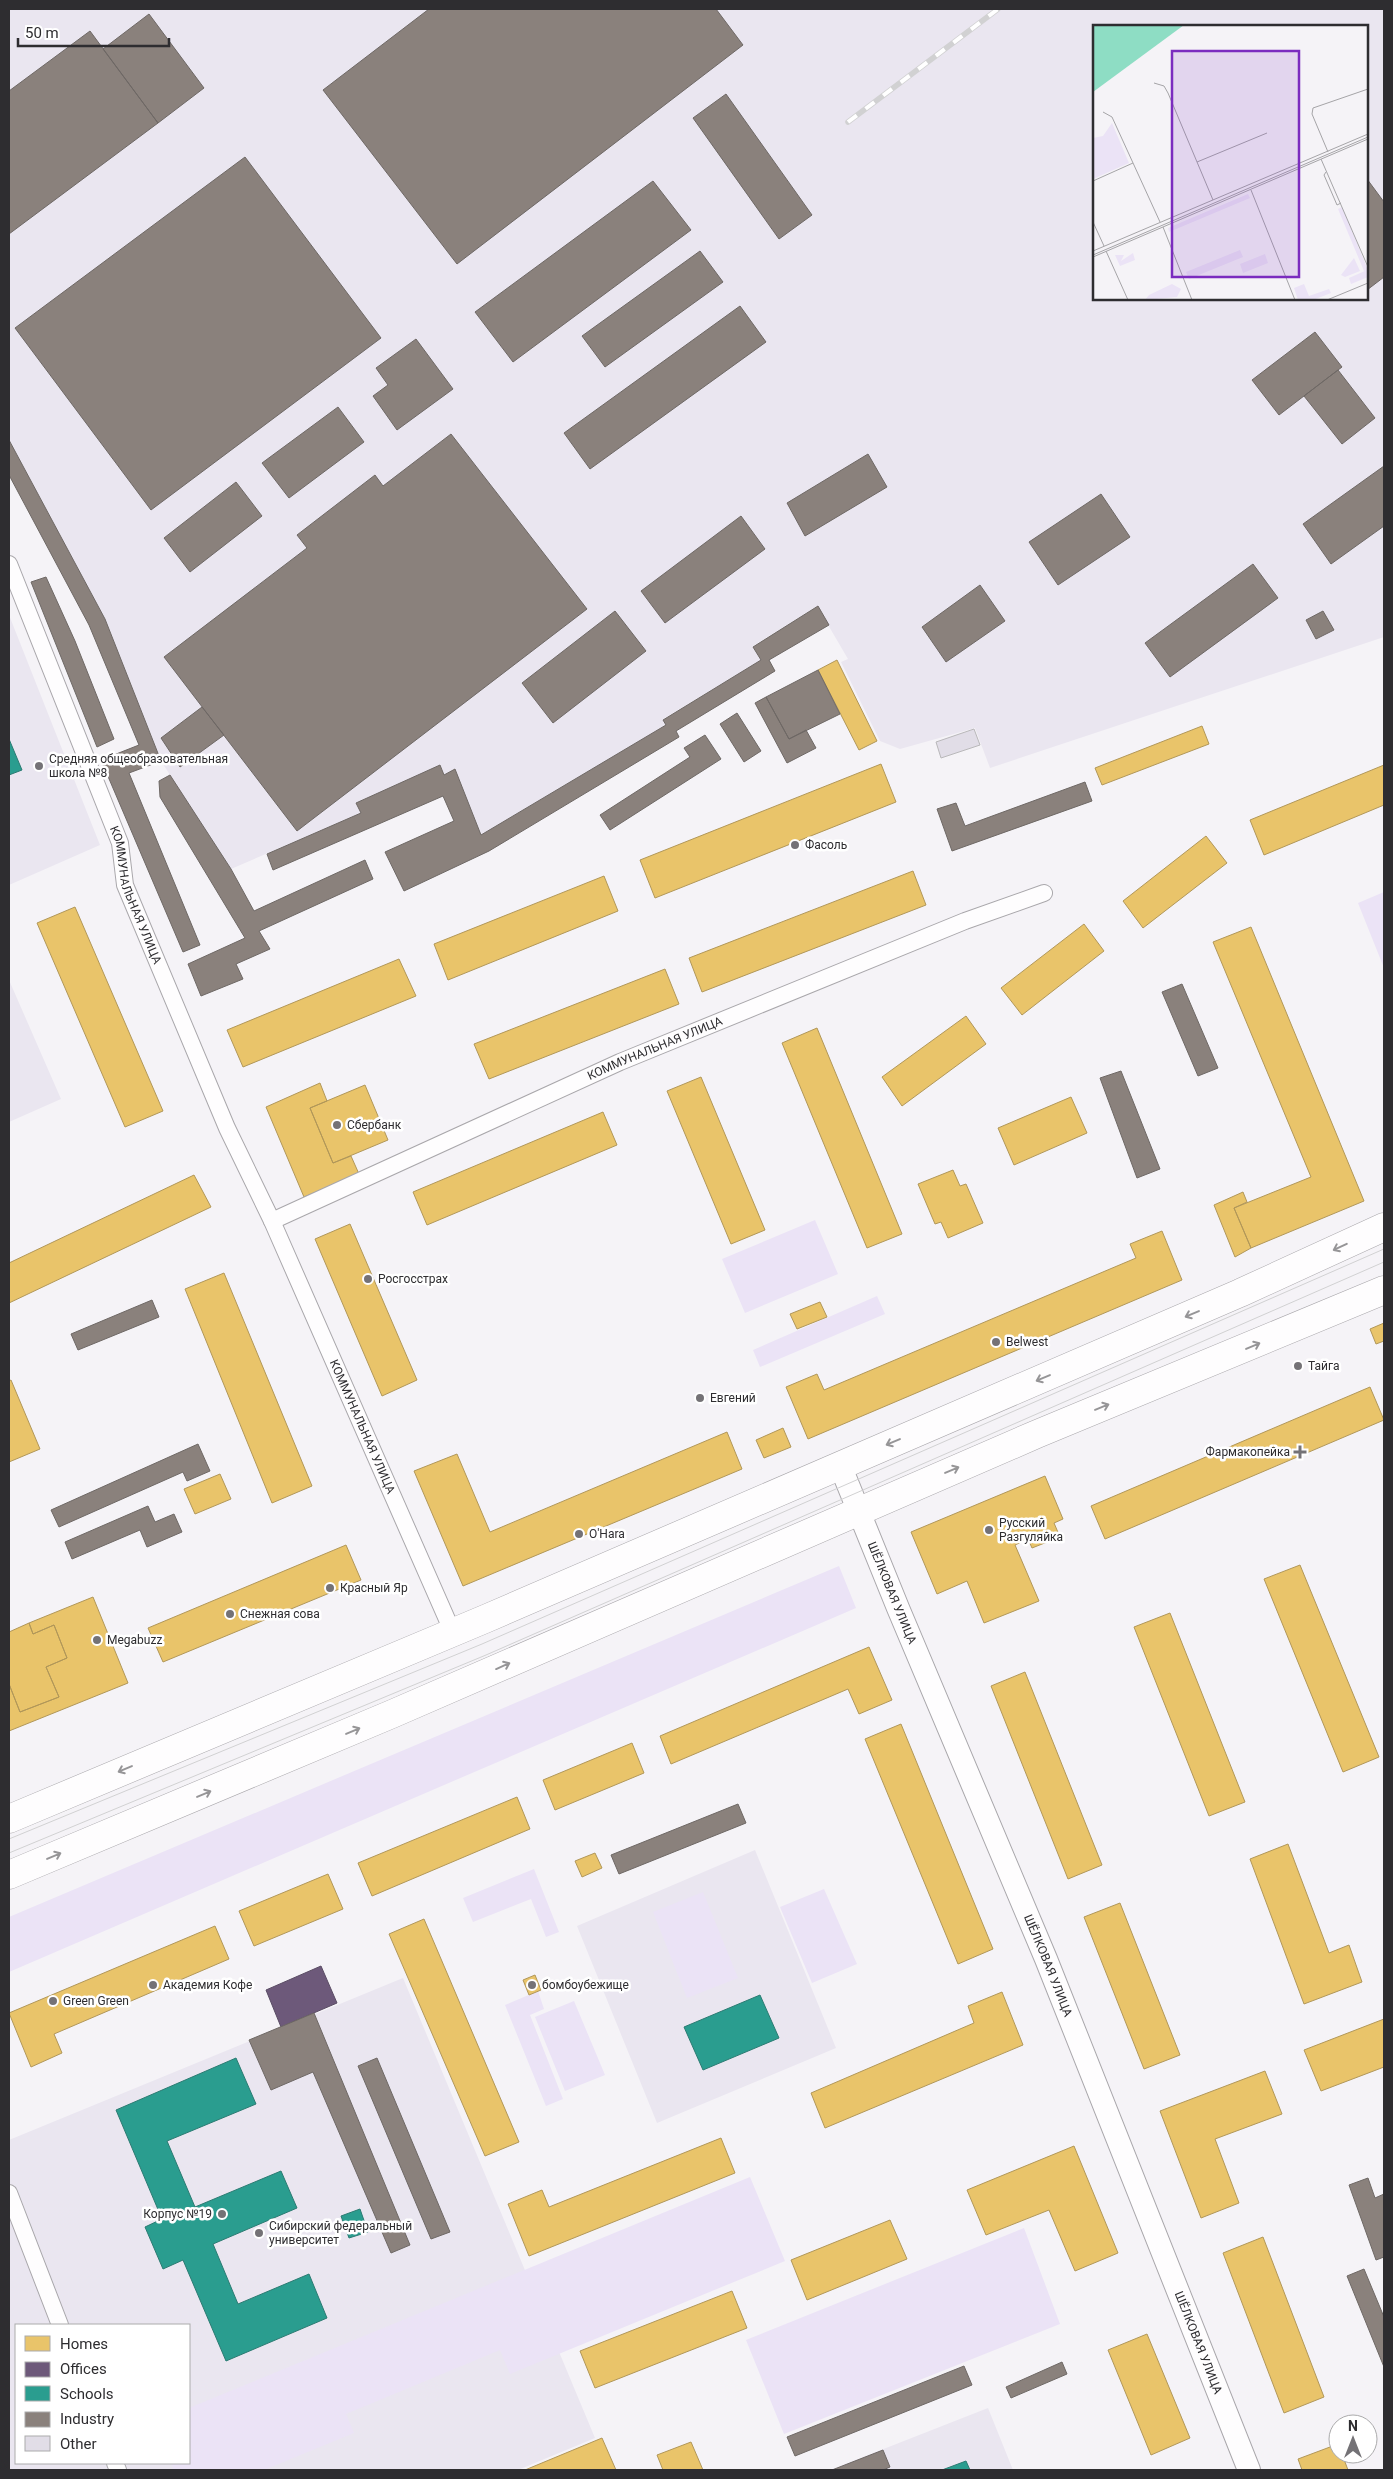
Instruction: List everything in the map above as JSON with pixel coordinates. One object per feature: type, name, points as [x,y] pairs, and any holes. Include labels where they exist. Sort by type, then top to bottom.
[{"type":"highway","points":[[9,1818],[453,1632],[1240,1294],[1384,1227]]},
{"type":"highway","points":[[9,1875],[392,1714],[859,1510],[1384,1290]]},
{"type":"street","name":"КОММУНАЛЬНАЯ УЛИЦА","points":[[9,564],[120,843],[125,885],[185,1023],[227,1128],[272,1221],[453,1632]]},
{"type":"street","name":"КОММУНАЛЬНАЯ УЛИЦА","points":[[272,1221],[620,1062],[966,921],[1044,893]]},
{"type":"street","name":"ШЁЛКОВАЯ УЛИЦА","points":[[840,1465],[898,1608],[1046,1959],[1249,2470]]},
{"type":"street","points":[[9,2193],[60,2324]]},
{"type":"shaded area","points":[[9,9],[1384,9],[1384,637],[990,768],[975,728],[900,749],[880,741],[841,662],[848,659],[817,606],[753,646],[761,660],[663,719],[666,725],[481,835],[454,769],[444,775],[440,766],[356,803],[361,813],[231,869],[161,761],[105,619],[9,440]]},
{"type":"shaded area","name":"Средняя общеобразовательная школа №8","points":[[9,615],[100,845],[9,885]]},
{"type":"shaded area","points":[[1384,892],[1384,968],[1358,903]]},
{"type":"shaded area","points":[[9,980],[61,1099],[9,1122]]},
{"type":"shaded area","points":[[815,1220],[838,1274],[745,1313],[722,1259]]},
{"type":"shaded area","points":[[877,1296],[885,1314],[760,1367],[753,1350]]},
{"type":"shaded area","points":[[839,1566],[856,1608],[9,1972],[9,1917]]},
{"type":"shaded area","points":[[755,1850],[836,2048],[657,2123],[577,1926]]},
{"type":"shaded area","points":[[534,1869],[559,1932],[546,1937],[531,1899],[473,1922],[463,1898]]},
{"type":"shaded area","points":[[824,1889],[857,1964],[812,1983],[780,1907]]},
{"type":"shaded area","points":[[703,1892],[738,1978],[687,1998],[653,1912]]},
{"type":"shaded area","name":"Сибирский федеральный университет","points":[[403,1978],[595,2438],[518,2470],[9,2470],[9,2140]]},
{"type":"shaded area","points":[[538,1991],[544,2009],[530,2015],[563,2099],[546,2106],[505,2005]]},
{"type":"shaded area","points":[[574,2001],[605,2075],[565,2091],[535,2017]]},
{"type":"shaded area","points":[[750,2177],[785,2261],[510,2374],[500,2350],[346,2414],[354,2433],[264,2470],[174,2470],[171,2464],[190,2464],[190,2408]]},
{"type":"shaded area","points":[[1024,2228],[1060,2324],[784,2434],[746,2340]]},
{"type":"shaded area","points":[[988,2408],[1013,2470],[830,2470]]},
{"type":"building: Homes","points":[[837,660],[877,741],[859,750],[818,670]]},
{"type":"building: Homes","points":[[1202,726],[1209,744],[1102,785],[1095,768]]},
{"type":"building: Homes","points":[[881,764],[896,802],[655,898],[640,860]]},
{"type":"building: Homes","points":[[1384,765],[1384,805],[1264,855],[1250,820]]},
{"type":"building: Homes","points":[[1206,836],[1227,863],[1143,928],[1123,901]]},
{"type":"building: Homes","points":[[913,871],[926,905],[702,992],[689,958]]},
{"type":"building: Homes","points":[[604,876],[618,911],[448,980],[434,944]]},
{"type":"building: Homes","points":[[75,907],[163,1111],[125,1127],[37,923]]},
{"type":"building: Homes","points":[[1084,924],[1104,951],[1022,1015],[1001,988]]},
{"type":"building: Homes","points":[[1251,927],[1364,1201],[1251,1248],[1234,1208],[1311,1177],[1213,942]]},
{"type":"building: Homes","points":[[399,959],[416,996],[243,1067],[227,1030]]},
{"type":"building: Homes","points":[[665,969],[679,1004],[489,1079],[474,1044]]},
{"type":"building: Homes","points":[[966,1016],[986,1044],[902,1106],[882,1077]]},
{"type":"building: Homes","points":[[817,1028],[902,1234],[867,1248],[782,1043]]},
{"type":"building: Homes","points":[[701,1077],[765,1230],[731,1244],[667,1091]]},
{"type":"building: Homes","points":[[320,1083],[327,1101],[310,1108],[333,1163],[351,1156],[359,1174],[304,1197],[266,1107]]},
{"type":"building: Homes","points":[[365,1085],[388,1140],[333,1163],[310,1108]]},
{"type":"building: Homes","points":[[1071,1097],[1087,1133],[1014,1165],[998,1128]]},
{"type":"building: Homes","points":[[603,1112],[617,1145],[427,1225],[413,1192]]},
{"type":"building: Homes","points":[[953,1170],[960,1186],[966,1184],[983,1223],[948,1238],[941,1222],[935,1224],[918,1184]]},
{"type":"building: Homes","points":[[194,1175],[211,1207],[9,1303],[9,1263]]},
{"type":"building: Homes","points":[[1243,1192],[1247,1202],[1234,1208],[1251,1248],[1235,1257],[1214,1205]]},
{"type":"building: Homes","points":[[350,1224],[417,1380],[382,1396],[315,1239]]},
{"type":"building: Homes","points":[[1162,1231],[1182,1280],[808,1439],[786,1387],[817,1374],[824,1390],[1136,1258],[1130,1244]]},
{"type":"building: Homes","points":[[224,1273],[312,1486],[272,1503],[185,1289]]},
{"type":"building: Homes","points":[[820,1302],[827,1317],[797,1329],[790,1314]]},
{"type":"building: Homes","points":[[1384,1323],[1384,1341],[1376,1344],[1370,1329]]},
{"type":"building: Homes","points":[[11,1380],[40,1449],[9,1462],[9,1381]]},
{"type":"building: Homes","points":[[1370,1387],[1384,1420],[1105,1539],[1091,1506]]},
{"type":"building: Homes","points":[[783,1428],[791,1447],[764,1458],[756,1440]]},
{"type":"building: Homes","points":[[727,1432],[742,1469],[463,1586],[414,1471],[457,1454],[490,1532]]},
{"type":"building: Homes","points":[[220,1474],[231,1499],[195,1514],[184,1489]]},
{"type":"building: Homes","points":[[1045,1476],[1063,1519],[1054,1523],[1060,1537],[1032,1548],[1028,1539],[1015,1545],[1039,1601],[984,1623],[967,1581],[937,1594],[911,1532]]},
{"type":"building: Homes","name":"Снежная сова","points":[[346,1545],[361,1580],[163,1662],[148,1628]]},
{"type":"building: Homes","points":[[1300,1565],[1379,1757],[1343,1772],[1264,1579]]},
{"type":"building: Homes","points":[[93,1597],[128,1683],[9,1731],[9,1684],[20,1712],[59,1697],[46,1667],[67,1658],[54,1625],[33,1634],[29,1623]]},
{"type":"building: Homes","points":[[1170,1613],[1245,1802],[1209,1816],[1134,1627]]},
{"type":"building: Homes","points":[[29,1623],[33,1634],[54,1625],[67,1658],[46,1667],[59,1697],[20,1712],[9,1684],[9,1632]]},
{"type":"building: Homes","points":[[869,1647],[892,1700],[859,1714],[848,1689],[671,1764],[660,1736]]},
{"type":"building: Homes","points":[[1025,1672],[1102,1865],[1068,1879],[991,1686]]},
{"type":"building: Homes","points":[[901,1724],[993,1949],[958,1964],[865,1739]]},
{"type":"building: Homes","points":[[632,1743],[644,1773],[555,1810],[543,1780]]},
{"type":"building: Homes","points":[[517,1797],[530,1829],[372,1896],[358,1863]]},
{"type":"building: Homes","points":[[1288,1844],[1329,1953],[1349,1945],[1362,1982],[1304,2004],[1250,1859]]},
{"type":"building: Homes","points":[[595,1853],[602,1868],[582,1877],[575,1861]]},
{"type":"building: Homes","points":[[328,1874],[343,1909],[254,1946],[239,1911]]},
{"type":"building: Homes","points":[[1120,1903],[1180,2055],[1144,2069],[1084,1917]]},
{"type":"building: Homes","points":[[424,1919],[519,2142],[485,2156],[389,1934]]},
{"type":"building: Homes","points":[[215,1926],[229,1959],[54,2034],[62,2053],[31,2067],[9,2013]]},
{"type":"building: Homes","name":"бомбоубежище","points":[[535,1975],[541,1990],[529,1995],[523,1980]]},
{"type":"building: Homes","points":[[1002,1992],[1023,2045],[825,2128],[811,2093],[974,2023],[968,2006]]},
{"type":"building: Homes","points":[[1384,2019],[1384,2067],[1321,2091],[1304,2050]]},
{"type":"building: Homes","points":[[1265,2071],[1282,2114],[1215,2139],[1239,2203],[1201,2218],[1160,2111]]},
{"type":"building: Homes","points":[[721,2138],[735,2173],[529,2256],[508,2204],[542,2190],[549,2207]]},
{"type":"building: Homes","points":[[1074,2146],[1118,2253],[1075,2271],[1049,2210],[986,2235],[967,2190]]},
{"type":"building: Homes","points":[[890,2220],[907,2259],[807,2300],[791,2260]]},
{"type":"building: Homes","points":[[1263,2237],[1324,2397],[1284,2413],[1223,2253]]},
{"type":"building: Homes","points":[[732,2291],[747,2328],[595,2388],[580,2351]]},
{"type":"building: Homes","points":[[1147,2334],[1190,2438],[1151,2455],[1108,2350]]},
{"type":"building: Homes","points":[[602,2438],[616,2470],[525,2470]]},
{"type":"building: Homes","points":[[691,2442],[703,2470],[663,2470],[657,2455]]},
{"type":"building: Homes","points":[[1328,2448],[1328,2464],[1346,2464],[1348,2470],[1302,2470],[1298,2459]]},
{"type":"building: Offices","points":[[321,1966],[337,2003],[281,2027],[266,1990]]},
{"type":"building: Schools","points":[[9,739],[22,770],[9,775]]},
{"type":"building: Schools","points":[[760,1995],[779,2038],[703,2070],[684,2027]]},
{"type":"building: Schools","name":"Корпус №19","points":[[236,2058],[256,2104],[167,2141],[195,2207],[281,2171],[297,2208],[213,2244],[238,2304],[309,2274],[327,2318],[226,2361],[183,2260],[163,2269],[145,2227],[162,2219],[116,2110]]},
{"type":"building: Schools","points":[[360,2209],[368,2232],[349,2238],[341,2216]]},
{"type":"building: Schools","points":[[966,2461],[970,2470],[942,2470]]},
{"type":"building: Industry","points":[[429,9],[716,9],[743,45],[457,264],[323,90]]},
{"type":"building: Industry","points":[[149,14],[204,88],[158,123],[103,49]]},
{"type":"building: Industry","points":[[90,31],[158,123],[9,234],[9,91]]},
{"type":"building: Industry","points":[[726,94],[812,215],[779,239],[693,118]]},
{"type":"building: Industry","points":[[245,157],[381,338],[151,510],[15,328]]},
{"type":"building: Industry","points":[[1368,180],[1384,202],[1384,277],[1368,289]]},
{"type":"building: Industry","points":[[653,181],[691,230],[513,362],[475,312]]},
{"type":"building: Industry","points":[[700,251],[723,282],[605,367],[582,336]]},
{"type":"building: Industry","points":[[740,306],[766,342],[590,469],[564,433]]},
{"type":"building: Industry","points":[[1315,332],[1342,367],[1279,415],[1252,380]]},
{"type":"building: Industry","points":[[416,339],[453,389],[397,430],[373,396],[388,385],[376,368]]},
{"type":"building: Industry","points":[[1338,370],[1375,418],[1342,444],[1304,396]]},
{"type":"building: Industry","points":[[338,407],[364,442],[289,498],[262,463]]},
{"type":"building: Industry","points":[[451,434],[587,609],[297,831],[164,657],[307,548],[297,535],[375,475],[383,486]]},
{"type":"building: Industry","points":[[9,440],[105,619],[161,761],[129,773],[200,945],[183,952],[101,760],[139,745],[89,625],[9,475]]},
{"type":"building: Industry","points":[[868,454],[887,487],[805,536],[787,503]]},
{"type":"building: Industry","points":[[1384,466],[1384,526],[1331,564],[1303,524]]},
{"type":"building: Industry","points":[[236,482],[262,516],[190,572],[164,538]]},
{"type":"building: Industry","points":[[1101,494],[1130,537],[1058,585],[1029,542]]},
{"type":"building: Industry","points":[[741,516],[765,549],[665,623],[641,591]]},
{"type":"building: Industry","points":[[1253,564],[1278,598],[1170,677],[1145,643]]},
{"type":"building: Industry","points":[[46,577],[75,641],[114,739],[97,747],[31,582]]},
{"type":"building: Industry","points":[[980,585],[1005,621],[946,662],[922,627]]},
{"type":"building: Industry","points":[[818,606],[829,625],[769,660],[775,671],[676,731],[679,737],[489,851],[404,891],[385,852],[454,821],[443,796],[273,870],[267,854],[361,813],[356,803],[440,765],[444,775],[455,769],[481,835],[666,725],[663,720],[761,660],[753,647]]},
{"type":"building: Industry","points":[[615,611],[646,651],[553,723],[522,683]]},
{"type":"building: Industry","points":[[1323,611],[1334,630],[1316,639],[1306,620]]},
{"type":"building: Industry","points":[[818,670],[840,714],[789,739],[766,697]]},
{"type":"building: Industry","points":[[766,697],[789,739],[806,730],[816,748],[787,763],[755,703]]},
{"type":"building: Industry","points":[[202,707],[224,735],[180,767],[161,738]]},
{"type":"building: Industry","points":[[737,713],[761,751],[744,762],[720,724]]},
{"type":"building: Industry","points":[[705,735],[721,759],[610,830],[600,815],[690,757],[684,748]]},
{"type":"building: Industry","points":[[170,775],[231,869],[254,911],[365,860],[373,879],[259,931],[270,949],[236,964],[243,979],[201,996],[188,964],[245,938],[160,797],[159,781]]},
{"type":"building: Industry","points":[[1085,782],[1092,801],[952,851],[937,809],[956,803],[965,826]]},
{"type":"building: Industry","points":[[1182,984],[1218,1068],[1198,1076],[1162,992]]},
{"type":"building: Industry","points":[[1121,1071],[1160,1169],[1137,1178],[1100,1078]]},
{"type":"building: Industry","points":[[152,1300],[159,1317],[78,1350],[71,1334]]},
{"type":"building: Industry","points":[[198,1444],[210,1471],[187,1481],[183,1472],[59,1527],[51,1510]]},
{"type":"building: Industry","points":[[148,1506],[155,1522],[174,1514],[182,1532],[147,1547],[140,1530],[72,1559],[65,1542]]},
{"type":"building: Industry","points":[[738,1804],[746,1823],[619,1874],[611,1855]]},
{"type":"building: Industry","points":[[314,2013],[410,2245],[391,2253],[313,2072],[271,2090],[249,2040]]},
{"type":"building: Industry","points":[[377,2058],[450,2232],[431,2239],[358,2066]]},
{"type":"building: Industry","points":[[1368,2178],[1375,2198],[1384,2194],[1384,2257],[1376,2260],[1349,2185]]},
{"type":"building: Industry","points":[[1364,2269],[1384,2317],[1384,2367],[1347,2276]]},
{"type":"building: Industry","points":[[1062,2362],[1067,2374],[1011,2398],[1006,2387]]},
{"type":"building: Industry","points":[[964,2366],[972,2385],[795,2456],[787,2437]]},
{"type":"building: Industry","points":[[883,2450],[890,2467],[883,2470],[832,2470]]},
{"type":"building: Other","points":[[974,729],[980,745],[941,758],[936,742]]},
{"type":"tram line","points":[[9,1839],[482,1644],[1384,1249]]},
{"type":"tram line","points":[[9,1853],[486,1655],[1384,1262]]},
{"type":"railway","points":[[848,122],[998,9]]},
{"type":"place","name":"Средняя общеобразовательная школа №8","points":[[39,766]]},
{"type":"place","name":"Фасоль","points":[[795,845]]},
{"type":"place","name":"Сбербанк","points":[[337,1125]]},
{"type":"place","name":"Росгосстрах","points":[[368,1279]]},
{"type":"place","name":"Belwest","points":[[996,1342]]},
{"type":"place","name":"Тайга","points":[[1298,1366]]},
{"type":"place","name":"Евгений","points":[[700,1398]]},
{"type":"place","name":"Фармакопейка","points":[[1300,1452]]},
{"type":"place","name":"Русский Разгуляйка","points":[[989,1530]]},
{"type":"place","name":"O'Hara","points":[[579,1534]]},
{"type":"place","name":"Красный Яр","points":[[330,1588]]},
{"type":"place","name":"Снежная сова","points":[[230,1614]]},
{"type":"place","name":"Megabuzz","points":[[97,1640]]},
{"type":"place","name":"Академия Кофе","points":[[153,1985]]},
{"type":"place","name":"бомбоубежище","points":[[532,1985]]},
{"type":"place","name":"Green Green","points":[[53,2001]]},
{"type":"place","name":"Корпус №19","points":[[222,2214]]},
{"type":"place","name":"Сибирский федеральный университет","points":[[259,2233]]}]
